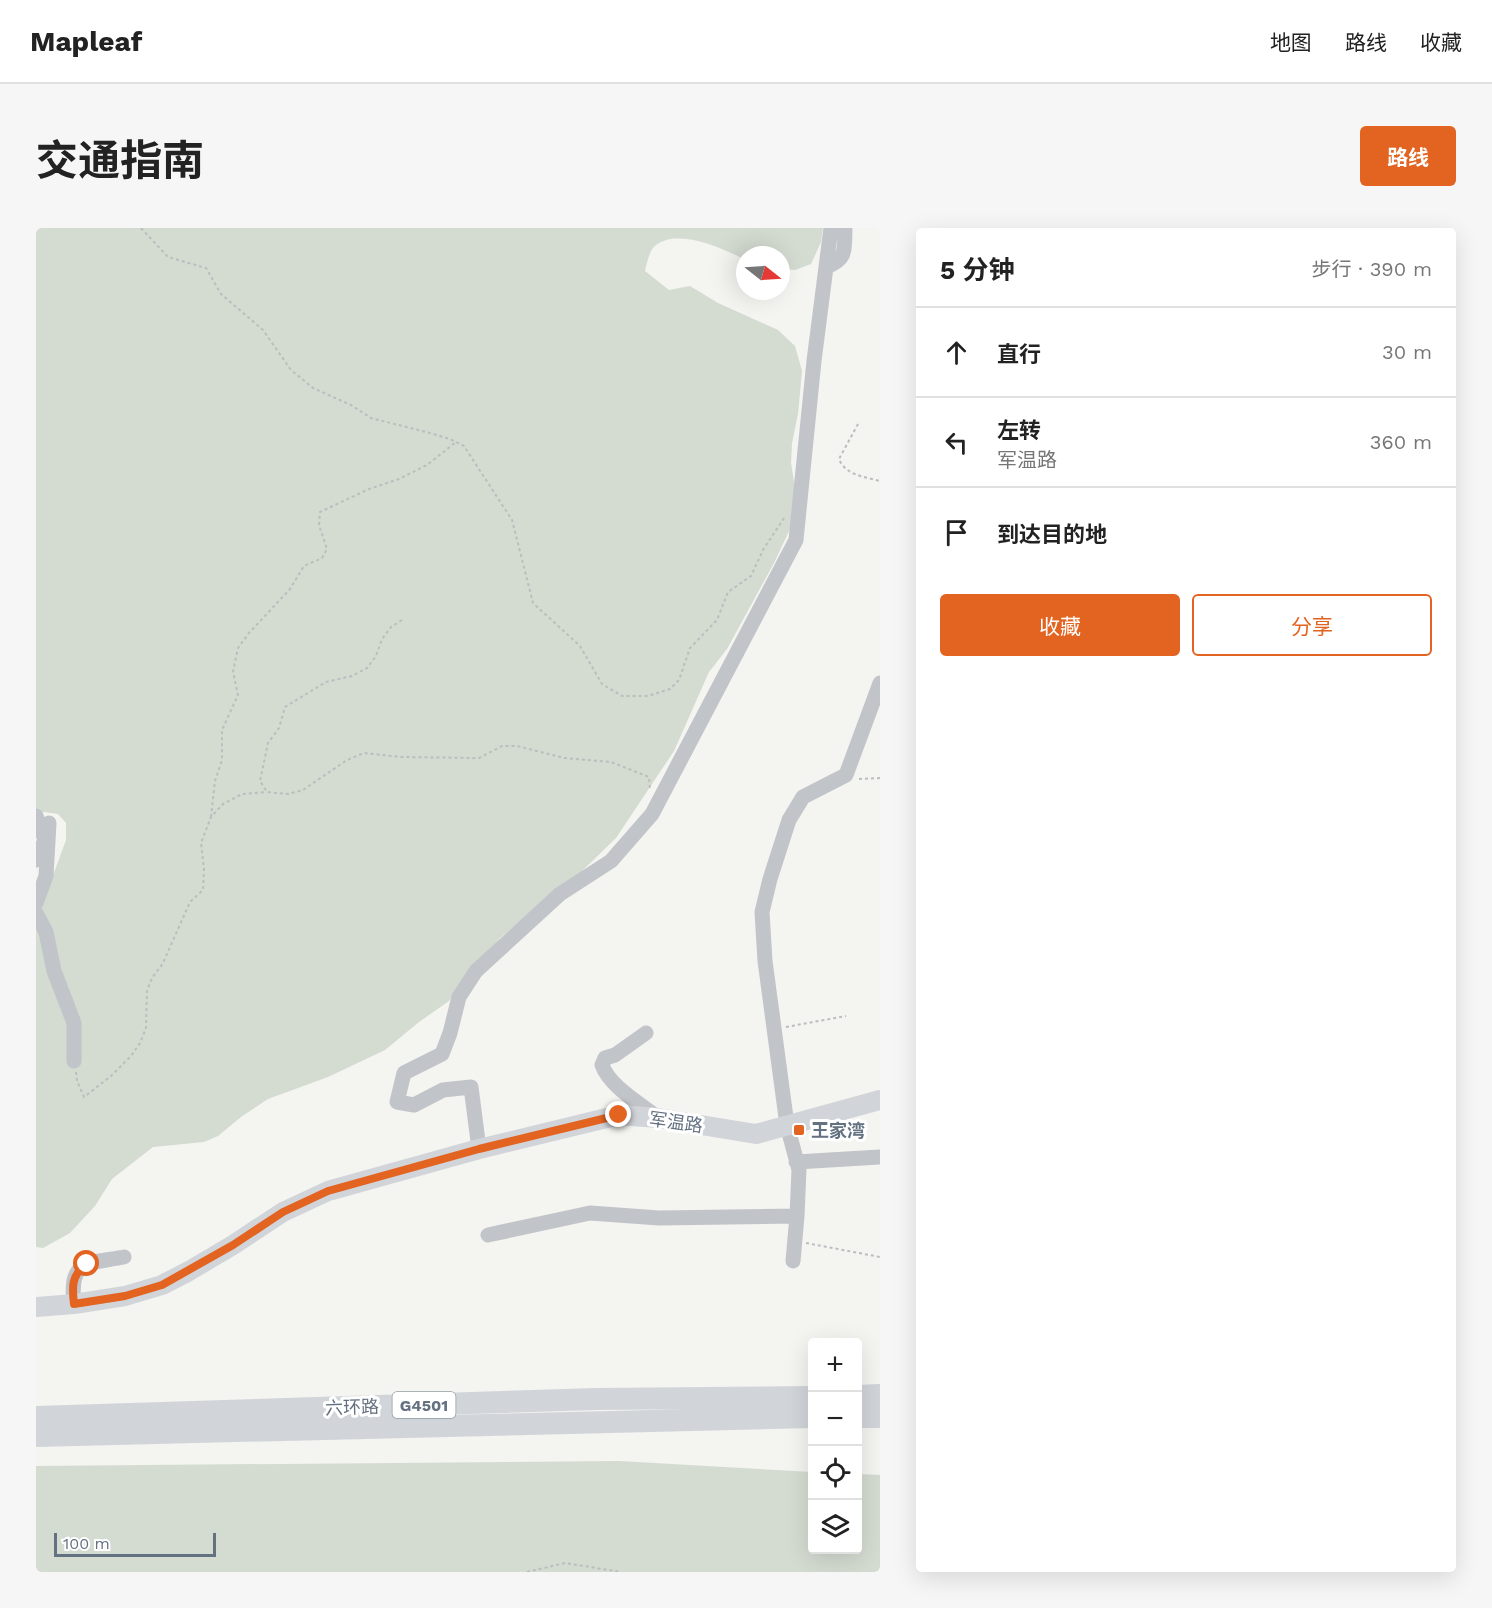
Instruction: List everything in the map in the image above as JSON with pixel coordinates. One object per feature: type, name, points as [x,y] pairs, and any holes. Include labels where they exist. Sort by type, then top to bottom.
[{"type":"highway","points":[[862,1396],[880,1395]]},
{"type":"highway","name":"六环路","points":[[36,1417],[597,1399],[808,1396]]},
{"type":"highway","name":"六环路","points":[[36,1436],[808,1417]]},
{"type":"highway","points":[[862,1417],[880,1417]]},
{"type":"main road","name":"军温路","points":[[38,1303],[74,1304],[125,1296],[162,1285],[233,1245],[283,1212],[328,1191],[479,1149],[619,1115],[658,1118],[756,1134],[880,1100]]},
{"type":"street","points":[[479,1149],[471,1087],[443,1090],[414,1105],[397,1102],[404,1073],[442,1054],[459,998],[476,971],[560,894],[610,861],[652,814],[796,540],[814,362],[831,228]]},
{"type":"street","points":[[826,267],[838,263],[844,255],[845,228]]},
{"type":"street","points":[[793,1261],[798,1170],[788,1125],[774,1029],[765,961],[762,912],[789,820],[803,797],[846,775],[880,683]]},
{"type":"street","points":[[36,860],[45,840],[43,820]]},
{"type":"street","points":[[36,903],[46,876],[43,820]]},
{"type":"street","points":[[36,914],[46,932],[54,971],[74,1023],[74,1061]]},
{"type":"street","points":[[646,1034],[615,1055],[605,1058],[602,1065],[605,1074],[613,1084],[658,1118]]},
{"type":"street","points":[[796,1162],[880,1157]]},
{"type":"street","points":[[488,1235],[590,1213],[659,1218],[797,1216]]},
{"type":"street","points":[[74,1304],[73,1279],[80,1268],[87,1264],[124,1257]]},
{"type":"path","points":[[141,228],[168,257],[206,268],[221,294],[262,330],[291,370],[313,388],[351,405],[371,418],[426,432],[465,446],[512,520],[533,603],[580,646],[602,684],[622,696],[648,696],[670,689],[679,680],[690,648],[717,620],[729,592],[751,576],[763,550],[785,517]]},
{"type":"path","points":[[858,424],[839,459],[842,466],[850,472],[880,481]]},
{"type":"path","points":[[74,1061],[77,1081],[84,1097],[111,1077],[140,1043],[146,1028],[147,991],[152,978],[163,963],[190,903],[203,890],[204,869],[201,843],[211,817],[215,781],[222,760],[222,730],[238,695],[233,672],[238,648],[290,589],[304,566],[322,558],[327,549],[319,525],[320,512],[427,465],[456,442]]},
{"type":"path","points":[[267,792],[260,781],[263,762],[268,743],[279,728],[285,707],[326,682],[352,676],[367,668],[391,627],[402,620]]},
{"type":"path","points":[[211,817],[223,804],[243,794],[267,792],[288,794],[303,790],[347,760],[364,753],[401,757],[479,758],[502,746],[517,746],[564,758],[611,762],[641,773],[649,777],[652,814]]},
{"type":"path","points":[[846,775],[860,780],[880,778]]},
{"type":"path","points":[[774,1029],[846,1016]]},
{"type":"path","points":[[795,1241],[880,1257]]},
{"type":"path","points":[[527,1572],[565,1563],[621,1572]]},
{"type":"shaded area","points":[[36,228],[823,228],[821,242],[811,264],[795,270],[790,270],[790,246],[736,246],[736,256],[713,245],[676,238],[656,245],[649,257],[645,271],[669,290],[690,286],[718,303],[778,330],[795,346],[802,371],[791,463],[796,494],[790,529],[774,563],[727,649],[709,672],[674,751],[616,838],[580,873],[499,939],[449,1001],[385,1050],[328,1077],[268,1099],[218,1136],[204,1142],[153,1147],[112,1179],[95,1206],[70,1233],[43,1248],[36,1247],[36,922],[66,840],[66,823],[58,814],[44,812],[36,816]]},
{"type":"shaded area","points":[[619,1461],[808,1472],[808,1554],[862,1554],[862,1474],[880,1475],[880,1572],[36,1572],[36,1466]]},
{"type":"place","name":"王家湾","points":[[799,1130]]},
{"type":"route","points":[[87,1264],[80,1268],[73,1279],[74,1304],[125,1296],[162,1285],[233,1245],[283,1212],[328,1191],[479,1149],[619,1115]]}]
